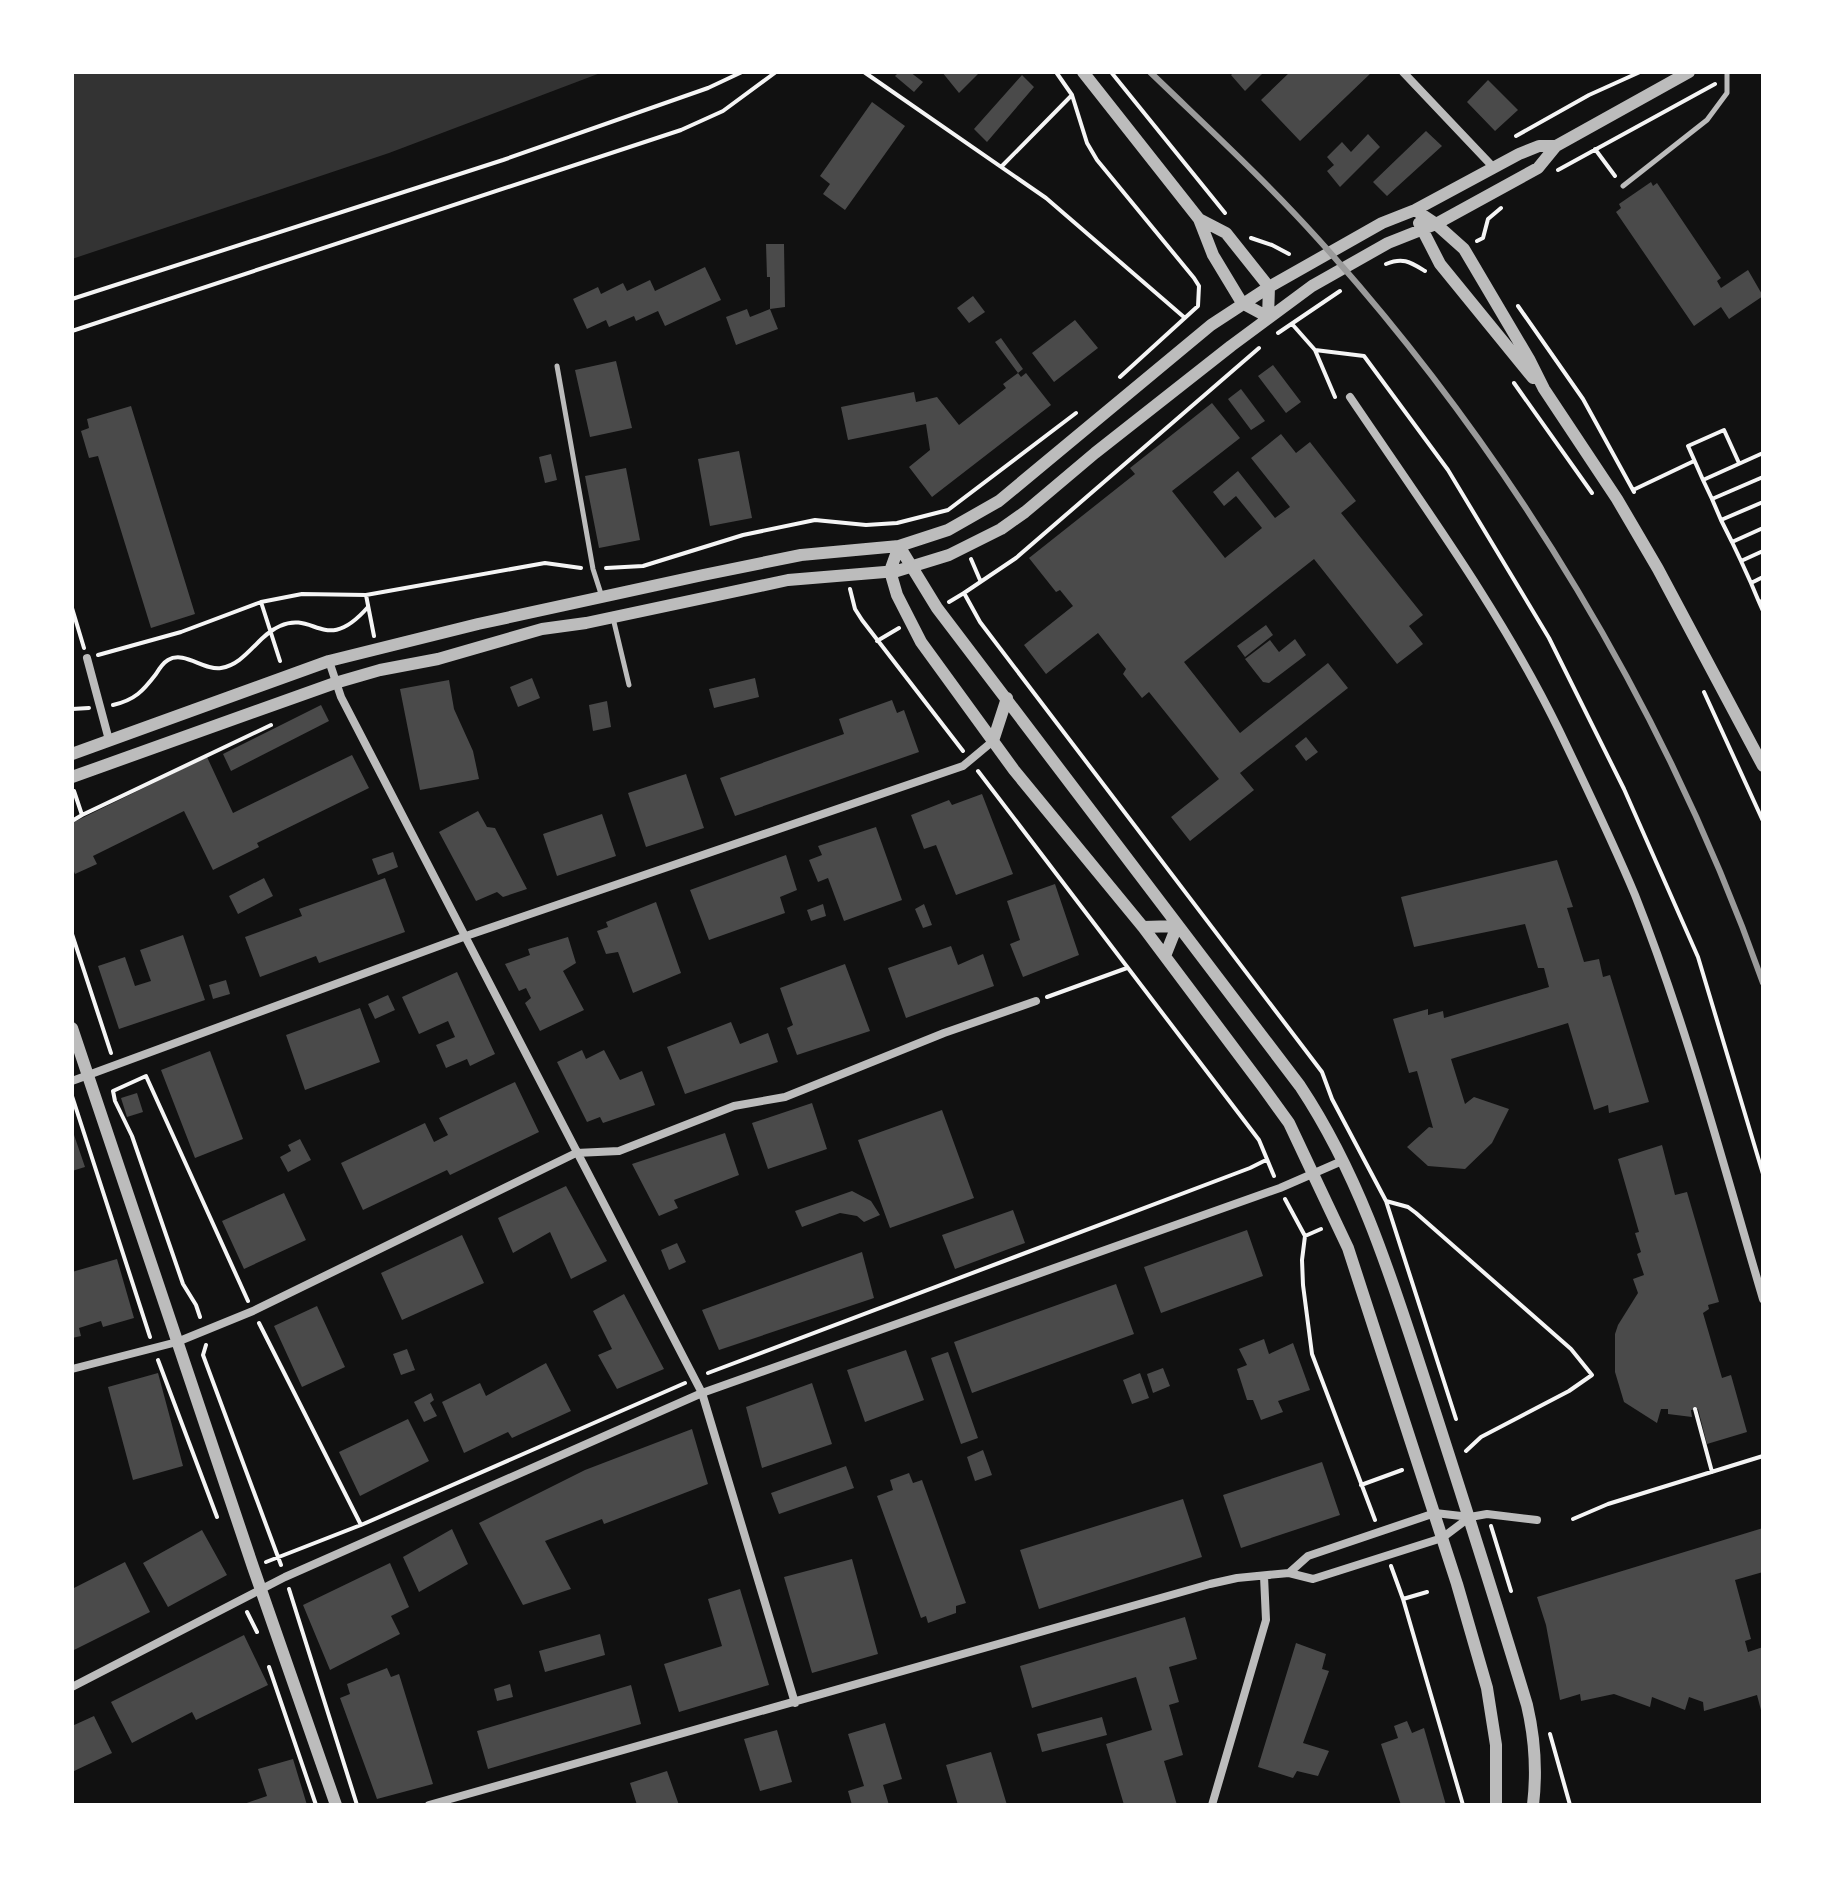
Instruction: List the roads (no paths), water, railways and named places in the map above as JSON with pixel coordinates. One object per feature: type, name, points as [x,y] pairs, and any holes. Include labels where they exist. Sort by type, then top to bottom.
[{"type":"street","points":[[1083,72],[1199,219],[1213,255],[1242,303],[1268,317]]},
{"type":"street","points":[[1403,72],[1494,168]]},
{"type":"street","points":[[72,777],[335,683],[380,670],[438,659],[542,629],[788,580],[911,568],[966,547],[1025,512],[1095,453],[1312,286],[1388,243],[1436,224],[1538,168],[1556,146],[1689,72]]},
{"type":"street","points":[[72,754],[329,661],[478,624],[801,555],[899,546],[956,526],[999,501],[1126,394],[1242,303],[1382,223],[1415,210],[1519,154],[1539,146],[1556,146]]},
{"type":"street","points":[[1415,210],[1464,249],[1544,389],[1637,534],[1763,766]]},
{"type":"street","points":[[1415,210],[1421,229],[1440,264],[1515,358],[1544,389]]},
{"type":"street","points":[[1199,219],[1226,233],[1269,287],[1268,317]]},
{"type":"street","points":[[1350,397],[1491,609],[1558,728],[1635,895],[1685,1039],[1763,1299]]},
{"type":"street","points":[[899,546],[937,608],[1300,1086],[1342,1161],[1376,1233],[1470,1517],[1534,1733],[1533,1805]]},
{"type":"street","points":[[899,546],[890,571],[897,595],[921,642],[1014,770],[1143,927],[1289,1123],[1348,1248],[1435,1513],[1487,1688],[1496,1745],[1496,1805]]},
{"type":"street","points":[[87,658],[109,740]]},
{"type":"street","points":[[329,661],[335,683],[702,1393],[795,1703]]},
{"type":"street","points":[[72,1081],[466,936],[971,762],[993,741],[1007,698]]},
{"type":"street","points":[[1143,927],[1177,926]]},
{"type":"street","points":[[1165,956],[1177,926]]},
{"type":"street","points":[[72,1369],[177,1342],[253,1311],[576,1153],[619,1151],[734,1106],[785,1097],[907,1047],[1036,1001]]},
{"type":"street","points":[[72,1028],[336,1805]]},
{"type":"street","points":[[72,1687],[285,1577],[702,1393],[1342,1161]]},
{"type":"street","points":[[1289,1573],[1308,1556],[1435,1513],[1470,1517],[1487,1514],[1537,1520]]},
{"type":"street","points":[[429,1805],[1210,1584],[1289,1573],[1313,1579],[1442,1538],[1470,1517]]},
{"type":"street","points":[[1212,1805],[1266,1620],[1264,1576]]},
{"type":"lane","points":[[1623,186],[1707,120],[1727,93],[1727,75]]},
{"type":"lane","points":[[557,366],[593,569],[602,597]]},
{"type":"lane","points":[[612,617],[629,685]]},
{"type":"railway","points":[[1150,72],[1318,239],[1389,321],[1518,497],[1577,589],[1631,684],[1680,782],[1724,882],[1763,983]]}]
